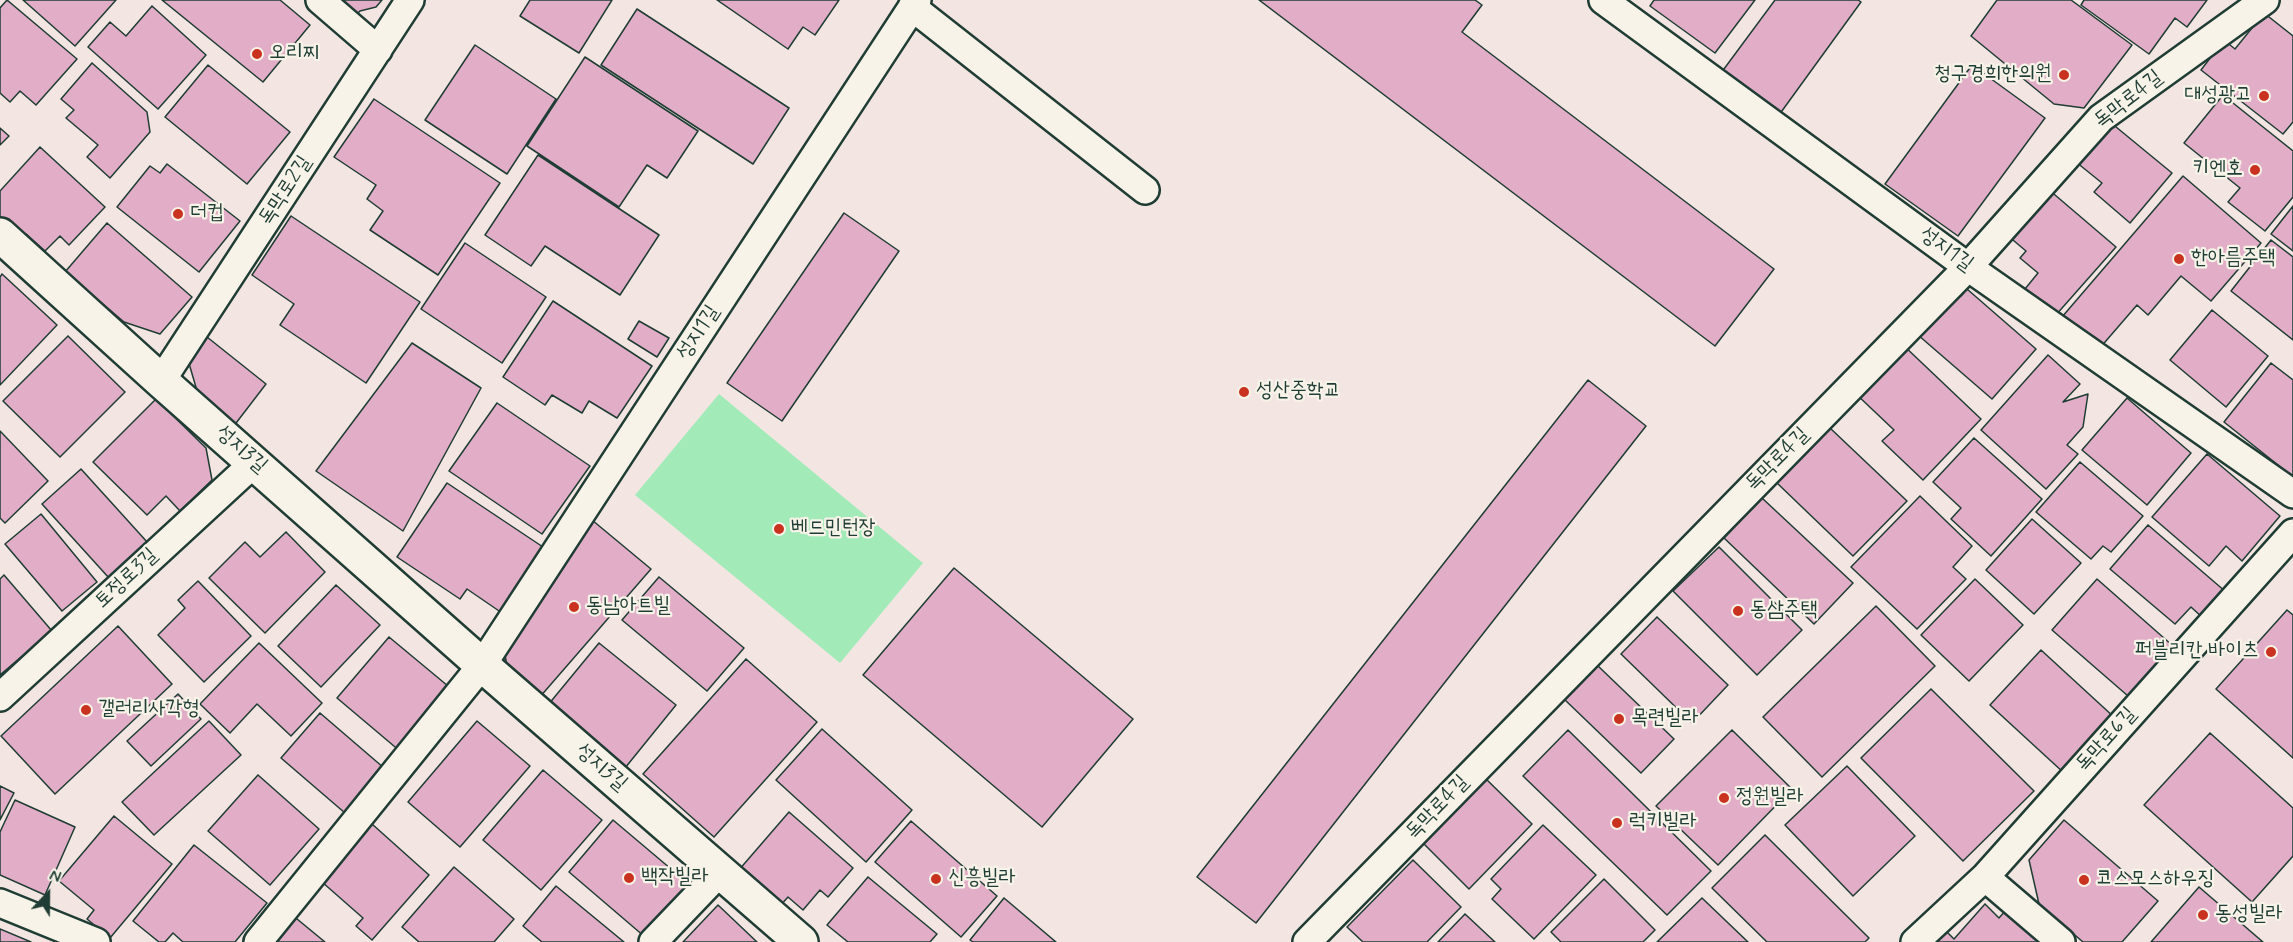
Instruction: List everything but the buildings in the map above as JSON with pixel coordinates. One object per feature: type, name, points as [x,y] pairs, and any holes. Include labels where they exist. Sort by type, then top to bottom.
[{"type":"street","name":"성지3길","points":[[0,235],[482,665],[801,942]]},
{"type":"lane","points":[[320,0],[378,50]]},
{"type":"lane","name":"독막로2길","points":[[161,381],[410,0]]},
{"type":"lane","name":"성지1길","points":[[1604,0],[1634,9],[1968,267],[2293,494]]},
{"type":"lane","name":"독막로4길","points":[[1307,942],[1968,267],[2101,118],[2265,0]]},
{"type":"lane","points":[[914,3],[1145,190]]},
{"type":"lane","name":"성지1길","points":[[482,665],[914,3]]},
{"type":"lane","name":"토정로3길","points":[[0,697],[255,462]]},
{"type":"lane","name":"독막로6길","points":[[1915,942],[1985,877],[2293,533]]},
{"type":"lane","points":[[258,942],[482,665]]},
{"type":"lane","points":[[653,942],[721,871]]},
{"type":"lane","points":[[1985,877],[2061,942]]},
{"type":"lane","points":[[0,903],[96,942]]},
{"type":"green space","name":"베드민턴장","points":[[719,394],[923,563],[840,663],[635,495]]},
{"type":"place","name":"오리찌","points":[[257,54]]},
{"type":"place","name":"청구경희한의원","points":[[2064,75]]},
{"type":"place","name":"대성광고","points":[[2264,96]]},
{"type":"place","name":"키엔호","points":[[2255,170]]},
{"type":"place","name":"더컵","points":[[178,214]]},
{"type":"place","name":"한아름주택","points":[[2179,259]]},
{"type":"place","name":"성산중학교","points":[[1244,392]]},
{"type":"place","name":"베드민턴장","points":[[779,529]]},
{"type":"place","name":"동남아트빌","points":[[574,607]]},
{"type":"place","name":"동삼주택","points":[[1738,611]]},
{"type":"place","name":"퍼블리칸 바이츠","points":[[2271,652]]},
{"type":"place","name":"갤러리사각형","points":[[86,710]]},
{"type":"place","name":"목련빌라","points":[[1619,719]]},
{"type":"place","name":"정원빌라","points":[[1724,798]]},
{"type":"place","name":"럭키빌라","points":[[1617,823]]},
{"type":"place","name":"백작빌라","points":[[629,878]]},
{"type":"place","name":"신흥빌라","points":[[936,879]]},
{"type":"place","name":"코스모스하우징","points":[[2084,880]]},
{"type":"place","name":"동성빌라","points":[[2203,915]]}]
